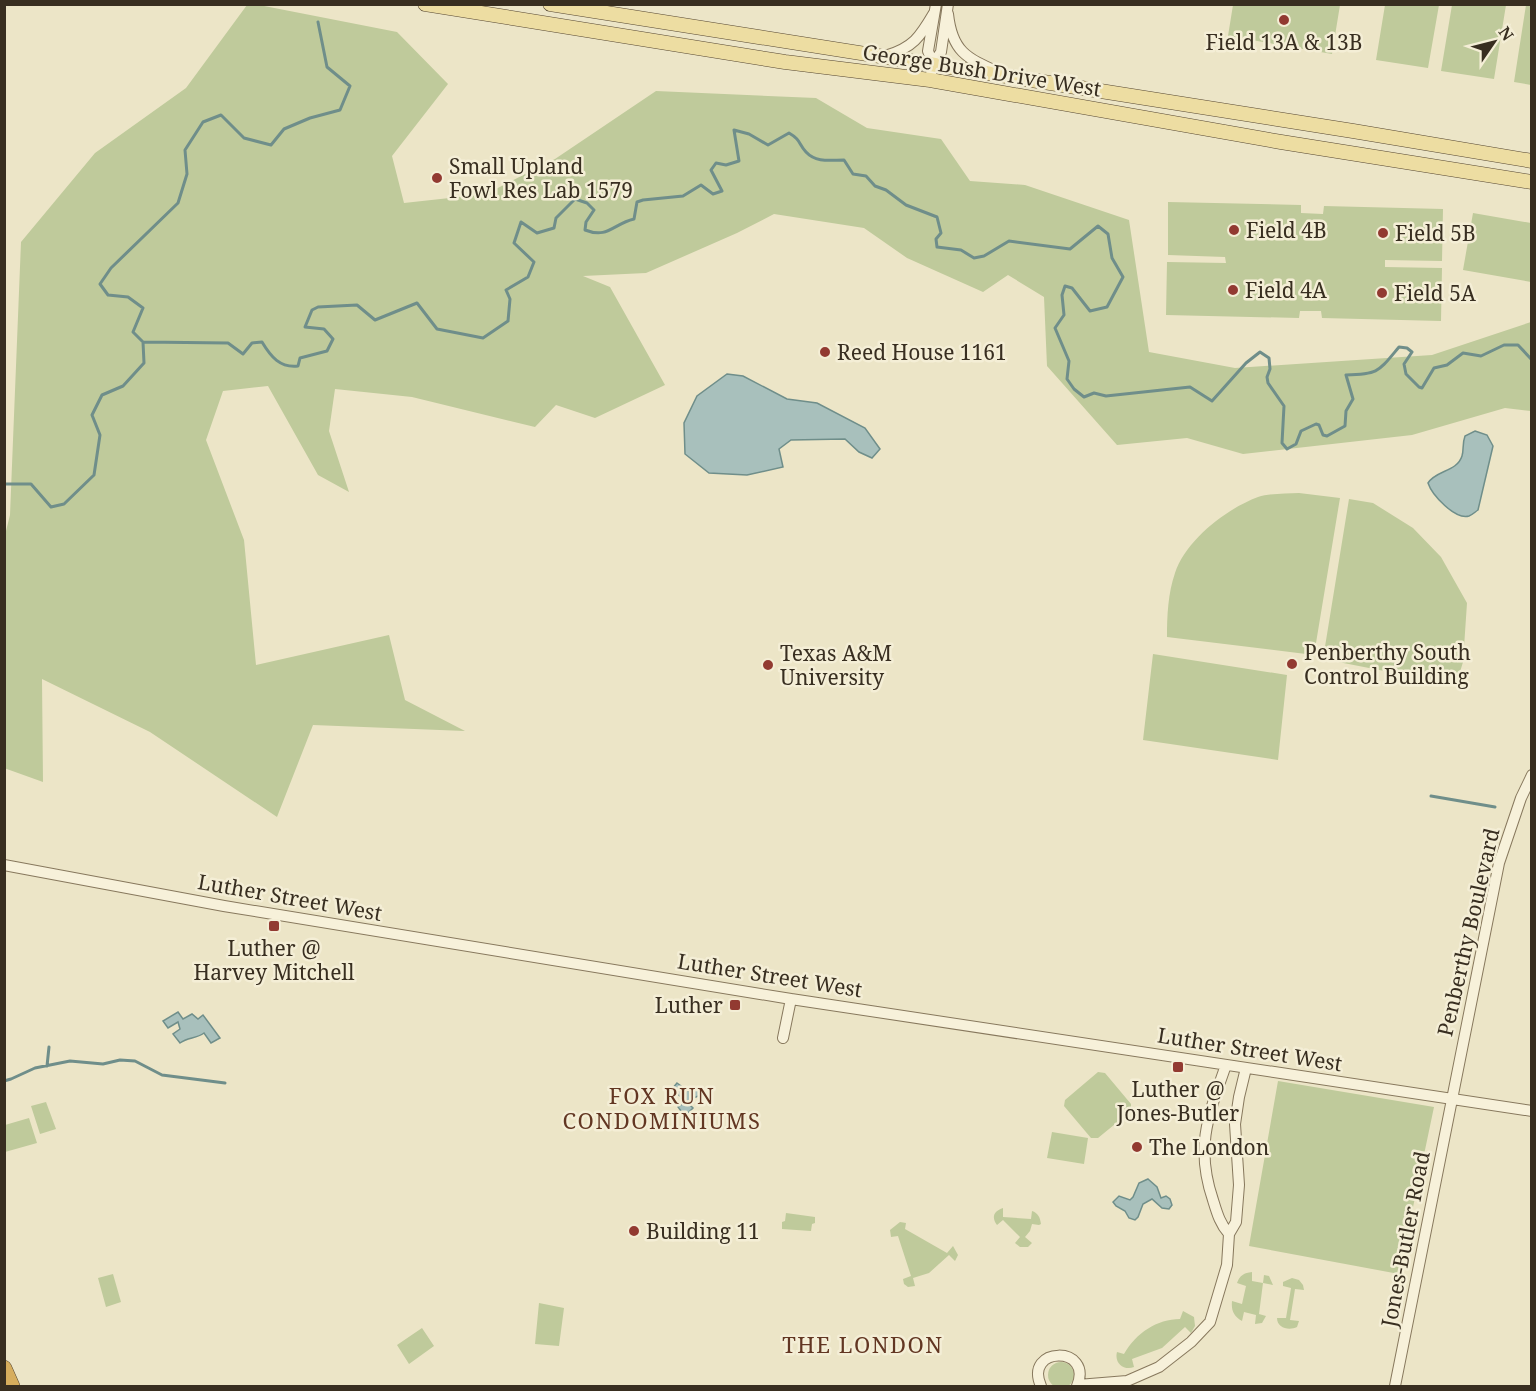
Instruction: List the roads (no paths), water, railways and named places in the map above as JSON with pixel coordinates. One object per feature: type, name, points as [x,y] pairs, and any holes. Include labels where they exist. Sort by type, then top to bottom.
[{"type":"highway","points":[[4,1368],[12,1386]]},
{"type":"main road","name":"George Bush Drive West","points":[[425,4],[784,62],[930,80],[1281,142],[1532,182]]},
{"type":"main road","name":"George Bush Drive West","points":[[549,4],[1532,161]]},
{"type":"street","points":[[933,64],[928,51],[935,9]]},
{"type":"street","points":[[883,57],[902,51],[911,45],[923,32],[935,9]]},
{"type":"street","points":[[930,80],[933,64],[941,52],[948,9]]},
{"type":"street","points":[[948,9],[952,36],[966,56],[1009,77]]},
{"type":"street","name":"Penberthy Boulevard","points":[[1452,1100],[1499,863],[1521,798],[1532,775]]},
{"type":"street","name":"Luther Street West","points":[[4,865],[224,906],[791,999],[1532,1111]]},
{"type":"street","points":[[783,1038],[791,999]]},
{"type":"street","points":[[1226,1065],[1204,1136],[1203,1166],[1222,1226],[1229,1234]]},
{"type":"street","points":[[1041,1386],[1038,1372],[1041,1364],[1056,1355],[1073,1360],[1078,1367],[1080,1376],[1078,1386],[1127,1381],[1159,1367],[1191,1342],[1210,1322],[1227,1265],[1229,1234],[1236,1222],[1239,1185],[1235,1124],[1246,1068]]},
{"type":"street","name":"Jones-Butler Road","points":[[1395,1386],[1452,1100]]},
{"type":"water","points":[[727,374],[743,376],[787,399],[817,403],[865,428],[880,449],[872,458],[859,452],[845,439],[791,440],[779,449],[783,467],[747,475],[709,473],[685,454],[684,423],[697,396]]},
{"type":"water","points":[[1475,431],[1487,435],[1493,446],[1478,510],[1470,516],[1463,516],[1445,506],[1428,483],[1456,465],[1463,454],[1465,436]]},
{"type":"water","points":[[178,1012],[183,1019],[192,1014],[198,1019],[203,1015],[220,1038],[211,1043],[204,1033],[180,1043],[173,1034],[180,1029],[178,1022],[168,1028],[163,1021]]},
{"type":"water","points":[[677,1083],[688,1091],[701,1087],[703,1094],[691,1099],[690,1105],[693,1108],[686,1115],[678,1107],[682,1104],[682,1098],[672,1089]]},
{"type":"water","points":[[1148,1179],[1157,1187],[1161,1198],[1166,1196],[1172,1205],[1169,1209],[1162,1208],[1152,1199],[1143,1204],[1135,1220],[1129,1218],[1125,1211],[1113,1202],[1119,1196],[1130,1200],[1139,1183]]},
{"type":"waterway","points":[[143,342],[133,332],[143,308],[128,297],[108,295],[100,284],[111,268],[178,203],[187,174],[185,150],[203,122],[221,115],[244,138],[271,145],[284,129],[310,118],[340,110],[350,86],[327,67],[318,22]]},
{"type":"waterway","points":[[4,484],[31,484],[51,507],[64,504],[94,475],[100,435],[92,415],[102,395],[123,386],[144,363],[143,342],[228,343],[243,354],[252,343],[262,342],[281,363],[298,366],[300,358],[327,351],[333,339],[324,329],[305,327],[312,310],[318,307],[357,305],[375,320],[417,303],[437,329],[483,338],[508,321],[510,299],[506,290],[528,277],[534,262],[514,243],[521,222],[537,233],[554,228],[556,218],[575,199],[587,203],[594,210],[586,222],[585,230],[599,233],[634,219],[637,202],[683,196],[701,185],[713,194],[722,191],[711,170],[716,163],[726,165],[739,161],[734,130],[749,134],[768,145],[789,133],[814,158],[844,160],[853,174],[866,176],[875,186],[886,190],[906,205],[937,217],[941,233],[936,239],[937,247],[961,250],[974,258],[984,256],[1009,241],[1070,249],[1098,226],[1108,234],[1112,258],[1123,277],[1107,307],[1090,311],[1072,288],[1065,286],[1062,295],[1064,315],[1055,328],[1069,361],[1067,379],[1084,397],[1094,393],[1106,396],[1190,387],[1212,401],[1246,363],[1260,352],[1269,358],[1268,383],[1284,406],[1282,443],[1287,449],[1296,444],[1301,431],[1316,424],[1319,425],[1323,435],[1327,436],[1345,426],[1346,411],[1353,399],[1346,375],[1365,374],[1377,370],[1399,347],[1407,348],[1412,352],[1404,364],[1406,374],[1422,388],[1434,368],[1447,365],[1463,353],[1481,356],[1504,345],[1518,345],[1532,360]]},
{"type":"waterway","points":[[1431,796],[1495,807]]},
{"type":"waterway","points":[[47,1066],[49,1047]]},
{"type":"waterway","points":[[4,1081],[35,1068],[70,1061],[103,1064],[120,1060],[135,1061],[162,1075],[225,1083]]},
{"type":"place","name":"Field 13A & 13B","points":[[1284,20]]},
{"type":"place","name":"Small Upland Fowl Res Lab 1579","points":[[437,178]]},
{"type":"place","name":"Field 4B","points":[[1234,230]]},
{"type":"place","name":"Field 5B","points":[[1383,233]]},
{"type":"place","name":"Field 4A","points":[[1233,290]]},
{"type":"place","name":"Field 5A","points":[[1382,293]]},
{"type":"place","name":"Reed House 1161","points":[[825,352]]},
{"type":"place","name":"Penberthy South Control Building","points":[[1292,664]]},
{"type":"place","name":"Texas A&M University","points":[[768,665]]},
{"type":"place","name":"Luther @ Harvey Mitchell","points":[[274,926]]},
{"type":"place","name":"Luther","points":[[735,1005]]},
{"type":"place","name":"Luther @ Jones-Butler","points":[[1178,1067]]},
{"type":"place","name":"The London","points":[[1137,1147]]},
{"type":"place","name":"Building 11","points":[[634,1231]]},
{"type":"district","name":"FOX RUN CONDOMINIUMS","points":[[662,1108]]},
{"type":"district","name":"THE LONDON","points":[[863,1344]]}]
